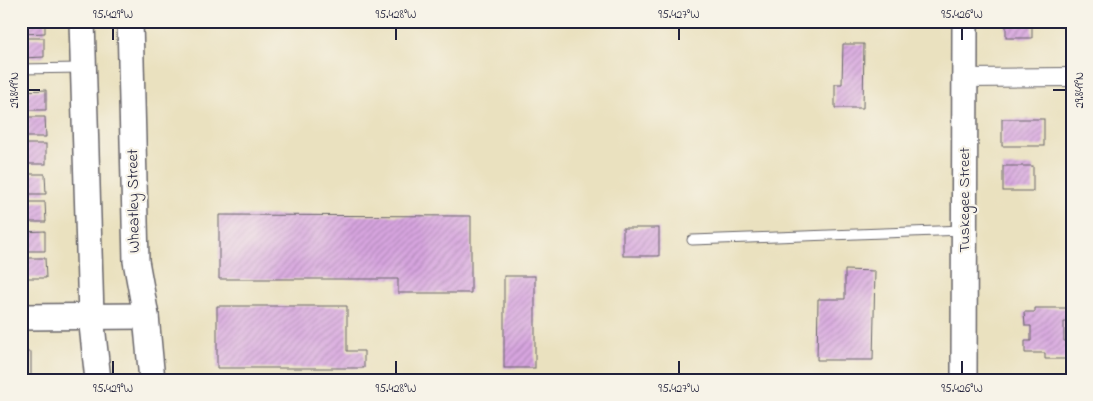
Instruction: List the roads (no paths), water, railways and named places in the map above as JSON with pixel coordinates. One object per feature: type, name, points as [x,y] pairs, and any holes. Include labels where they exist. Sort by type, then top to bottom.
[{"type":"main road","points":[[82,21],[90,316],[98,380]]},
{"type":"main road","name":"Wheatley Street","points":[[130,21],[136,261],[146,316],[152,380]]},
{"type":"main road","name":"Tuskegee Street","points":[[964,380],[965,21]]},
{"type":"main road","points":[[21,316],[146,316]]},
{"type":"street","points":[[965,78],[1072,77]]},
{"type":"lane","points":[[21,69],[84,68]]},
{"type":"lane","points":[[692,240],[964,230]]}]
